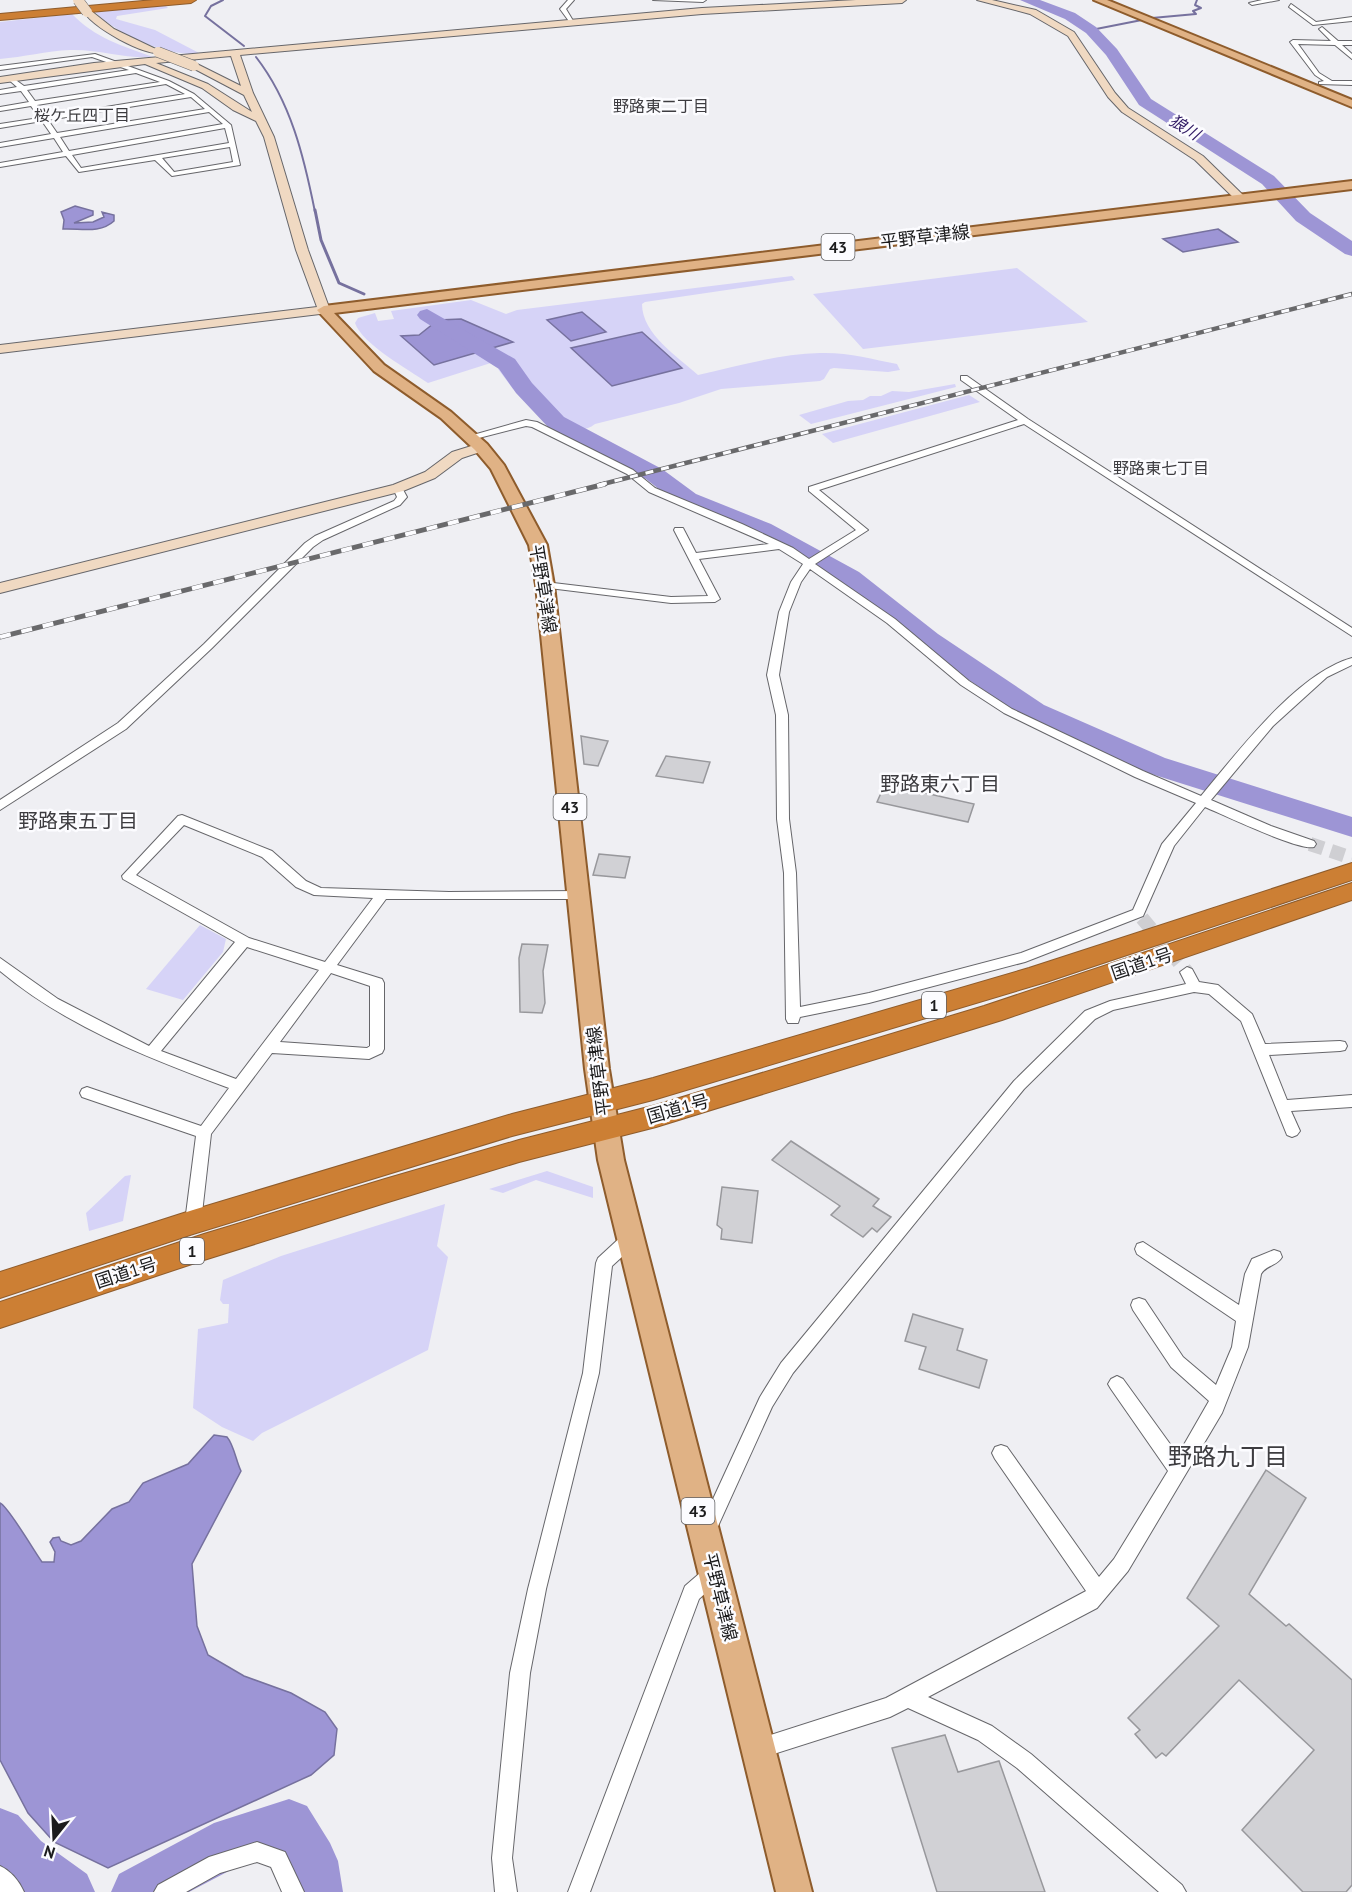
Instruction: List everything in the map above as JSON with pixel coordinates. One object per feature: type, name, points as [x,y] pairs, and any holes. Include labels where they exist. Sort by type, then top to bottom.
[{"type":"highway","points":[[0,6],[51,0]]},
{"type":"highway","points":[[0,12],[95,0]]},
{"type":"highway","points":[[0,17],[191,0]]},
{"type":"highway","points":[[1352,856],[1234,903],[1239,920],[1273,928],[1352,902]]},
{"type":"highway","name":"国道1号","points":[[0,1285],[193,1222],[384,1178],[516,1138],[993,1013],[1239,920],[1352,871]]},
{"type":"highway","name":"国道1号","points":[[604,1115],[1031,966],[1239,920],[1352,891]]},
{"type":"highway","name":"国道1号","points":[[0,1315],[204,1247],[384,1178]]},
{"type":"main road","points":[[1099,0],[1352,104]]},
{"type":"main road","name":"平野草津線","points":[[324,310],[1352,185]]},
{"type":"main road","name":"平野草津線","points":[[324,310],[379,368],[446,415],[476,442],[503,476],[530,524],[538,545],[545,585],[604,1115],[630,1239],[795,1892]]},
{"type":"street","points":[[78,0],[97,23],[122,38],[194,66],[248,93]]},
{"type":"street","points":[[571,0],[563,9],[573,23]]},
{"type":"street","points":[[656,0],[703,0]]},
{"type":"street","points":[[0,80],[120,64],[573,23],[750,8],[902,0]]},
{"type":"street","points":[[981,0],[1033,12],[1054,22],[1071,34],[1112,95],[1125,110],[1199,158],[1240,198]]},
{"type":"street","points":[[1252,3],[1276,0]]},
{"type":"street","points":[[1291,6],[1315,24],[1352,19]]},
{"type":"street","points":[[1322,29],[1352,57]]},
{"type":"street","points":[[1329,81],[1317,74],[1291,40],[1352,43]]},
{"type":"street","points":[[0,349],[324,310],[302,249],[269,137],[248,93],[235,54]]},
{"type":"street","points":[[0,68],[93,56],[167,82],[192,95],[228,125],[237,164],[176,174],[170,173],[157,157]]},
{"type":"street","points":[[145,62],[205,86],[236,108],[260,119]]},
{"type":"street","points":[[0,92],[136,71]]},
{"type":"street","points":[[11,79],[23,89],[80,170],[231,145]]},
{"type":"street","points":[[1308,86],[1329,81],[1352,83]]},
{"type":"street","points":[[0,109],[167,82]]},
{"type":"street","points":[[0,126],[192,95]]},
{"type":"street","points":[[0,145],[211,110]]},
{"type":"street","points":[[0,165],[228,125]]},
{"type":"street","points":[[964,378],[1025,421],[1352,633]]},
{"type":"street","points":[[1025,421],[812,489],[863,530],[816,559],[796,582],[784,612],[773,675],[782,715],[783,819],[790,873],[793,1016],[869,998],[1031,966],[1140,916],[1168,844],[1269,723],[1323,675],[1352,661]]},
{"type":"street","points":[[0,588],[398,488],[430,475],[476,442],[525,423],[534,424],[630,472],[652,490],[780,546],[816,559],[964,683],[1008,711],[1139,774],[1212,792],[1267,829],[1310,844]]},
{"type":"street","points":[[0,806],[122,726],[208,646],[309,545],[319,538],[397,503],[402,497],[398,488]]},
{"type":"street","points":[[545,585],[671,600],[715,598],[679,530]]},
{"type":"street","points":[[693,557],[780,546]]},
{"type":"street","points":[[268,1047],[369,1054],[377,1049],[377,983],[244,940],[128,876],[182,819],[267,854],[301,884],[319,892],[382,895],[580,895]]},
{"type":"street","points":[[193,1222],[204,1133],[382,895]]},
{"type":"street","points":[[151,1053],[244,940]]},
{"type":"street","points":[[0,963],[22,983],[87,1023],[151,1053],[239,1086]]},
{"type":"street","points":[[705,1536],[766,1402],[787,1368],[1019,1085],[1090,1015],[1110,1006],[1190,980],[1214,989],[1247,1018],[1292,1131]]},
{"type":"street","points":[[1260,1050],[1340,1046]]},
{"type":"street","points":[[87,1093],[204,1133]]},
{"type":"street","points":[[1282,1106],[1352,1101]]},
{"type":"street","points":[[506,1892],[502,1858],[520,1673],[537,1589],[591,1373],[604,1263],[630,1239]]},
{"type":"street","points":[[1143,1249],[1245,1318]]},
{"type":"street","points":[[758,1749],[890,1707],[1090,1601],[1121,1565],[1213,1413],[1240,1347],[1253,1274],[1258,1264],[1274,1257]]},
{"type":"street","points":[[1139,1305],[1177,1362],[1219,1399]]},
{"type":"street","points":[[1117,1384],[1178,1470]]},
{"type":"street","points":[[1001,1452],[1098,1592]]},
{"type":"street","points":[[579,1892],[692,1593],[714,1573]]},
{"type":"street","points":[[908,1698],[985,1733],[1024,1761],[1175,1892]]},
{"type":"street","points":[[165,1892],[216,1864],[256,1852],[278,1858],[293,1892]]},
{"type":"street","points":[[0,1877],[13,1892]]},
{"type":"shaded area","points":[[165,5],[168,8],[117,16],[116,19],[155,30],[201,54],[173,52],[145,43],[118,29],[95,12]]},
{"type":"shaded area","points":[[72,14],[100,35],[153,57],[70,50],[0,59],[0,22]]},
{"type":"shaded area","points":[[75,206],[93,211],[93,215],[74,223],[93,222],[104,217],[102,212],[114,215],[114,221],[103,228],[63,229],[64,220],[61,212]]},
{"type":"shaded area","points":[[1218,229],[1238,242],[1183,252],[1163,239]]},
{"type":"shaded area","points":[[1017,268],[1088,322],[863,349],[813,294]]},
{"type":"shaded area","points":[[792,276],[795,280],[645,302],[642,304],[644,315],[654,335],[662,344],[698,375],[774,358],[820,353],[850,355],[897,364],[900,370],[888,372],[834,368],[830,369],[820,381],[721,389],[679,403],[595,424],[586,429],[576,429],[558,419],[527,386],[513,389],[498,369],[504,365],[497,361],[428,383],[376,348],[359,331],[355,323],[358,318],[375,313],[378,321],[394,319],[391,311],[471,300],[506,314],[517,310]],"holes":[[[438,320],[434,365],[402,336],[418,335]],[[571,348],[681,368],[600,376],[602,374]]]},
{"type":"shaded area","points":[[582,312],[606,332],[571,341],[547,320]]},
{"type":"shaded area","points":[[461,319],[513,342],[434,365],[401,336],[419,335],[438,320]]},
{"type":"shaded area","points":[[642,332],[682,368],[612,386],[571,348]]},
{"type":"shaded area","points":[[955,384],[956,387],[811,424],[799,415],[848,401],[881,396],[892,391],[909,392]]},
{"type":"shaded area","points":[[969,395],[980,402],[833,443],[822,434]]},
{"type":"shaded area","points":[[200,925],[226,939],[223,952],[183,1000],[146,989]]},
{"type":"shaded area","points":[[547,1171],[593,1187],[593,1198],[536,1180],[503,1193],[489,1189]]},
{"type":"shaded area","points":[[131,1175],[123,1221],[89,1231],[86,1213],[125,1176]]},
{"type":"shaded area","points":[[445,1204],[437,1246],[448,1257],[428,1350],[262,1433],[253,1441],[222,1427],[193,1408],[198,1329],[228,1323],[229,1304],[223,1304],[220,1300],[223,1280],[281,1256]]},
{"type":"shaded area","points":[[214,1435],[227,1437],[241,1471],[192,1564],[197,1626],[208,1655],[244,1676],[291,1693],[325,1712],[337,1729],[334,1755],[311,1775],[108,1868],[54,1842],[28,1813],[0,1760],[0,1503],[15,1520],[42,1562],[54,1562],[55,1552],[50,1542],[53,1538],[59,1537],[61,1541],[71,1545],[81,1541],[112,1509],[129,1502],[143,1483],[188,1464]]},
{"type":"building","points":[[581,736],[608,741],[598,766],[584,764]]},
{"type":"building","points":[[666,756],[710,762],[703,783],[656,776]]},
{"type":"building","points":[[885,784],[974,804],[968,822],[877,802]]},
{"type":"building","points":[[599,854],[630,857],[625,878],[593,875]]},
{"type":"building","points":[[522,944],[548,945],[543,971],[545,1003],[542,1013],[520,1012],[519,958]]},
{"type":"building","points":[[791,1141],[879,1199],[873,1206],[891,1217],[877,1232],[872,1228],[863,1237],[831,1215],[840,1206],[772,1160]]},
{"type":"building","points":[[722,1187],[758,1191],[752,1243],[721,1239],[722,1229],[717,1225]]},
{"type":"building","points":[[913,1314],[963,1329],[957,1350],[987,1360],[979,1388],[919,1369],[926,1347],[905,1341]]},
{"type":"building","points":[[1266,1470],[1306,1498],[1249,1594],[1286,1626],[1289,1624],[1352,1680],[1352,1885],[1346,1892],[1303,1892],[1242,1830],[1314,1750],[1239,1680],[1166,1756],[1162,1753],[1156,1758],[1135,1734],[1140,1730],[1128,1718],[1219,1626],[1187,1598]]},
{"type":"building","points":[[945,1735],[958,1772],[999,1761],[1045,1892],[937,1892],[892,1748]]},
{"type":"waterway","points":[[223,0],[211,6],[205,16],[244,46]]},
{"type":"waterway","name":"狼川","points":[[1027,0],[1070,16],[1091,30],[1112,52],[1145,102],[1268,180],[1303,217],[1352,250]]},
{"type":"waterway","points":[[1091,30],[1152,18],[1196,14],[1193,11],[1201,8],[1195,5],[1197,0]]},
{"type":"waterway","points":[[256,57],[268,74],[287,111],[301,151],[315,212]]},
{"type":"waterway","points":[[315,210],[321,240],[339,283],[364,294]]},
{"type":"waterway","points":[[427,315],[507,364],[524,388],[556,422],[654,474],[687,499],[762,529],[850,577],[928,640],[1034,711],[1155,765],[1352,827]]},
{"type":"waterway","points":[[137,1892],[232,1841],[289,1824],[312,1861],[317,1892]]},
{"type":"waterway","points":[[0,1833],[23,1859],[69,1892]]},
{"type":"tunnel","points":[[1310,844],[1352,858]]},
{"type":"tunnel","points":[[1142,918],[1187,972]]},
{"type":"railway","points":[[599,485],[1352,294]]},
{"type":"railway","points":[[0,637],[605,484]]},
{"type":"district","name":"野路東二丁目","points":[[661,106]]},
{"type":"district","name":"桜ケ丘四丁目","points":[[82,115]]},
{"type":"district","name":"野路東七丁目","points":[[1161,468]]},
{"type":"district","name":"野路東六丁目","points":[[940,784]]},
{"type":"district","name":"野路東五丁目","points":[[78,821]]},
{"type":"district","name":"野路九丁目","points":[[1228,1457]]}]
